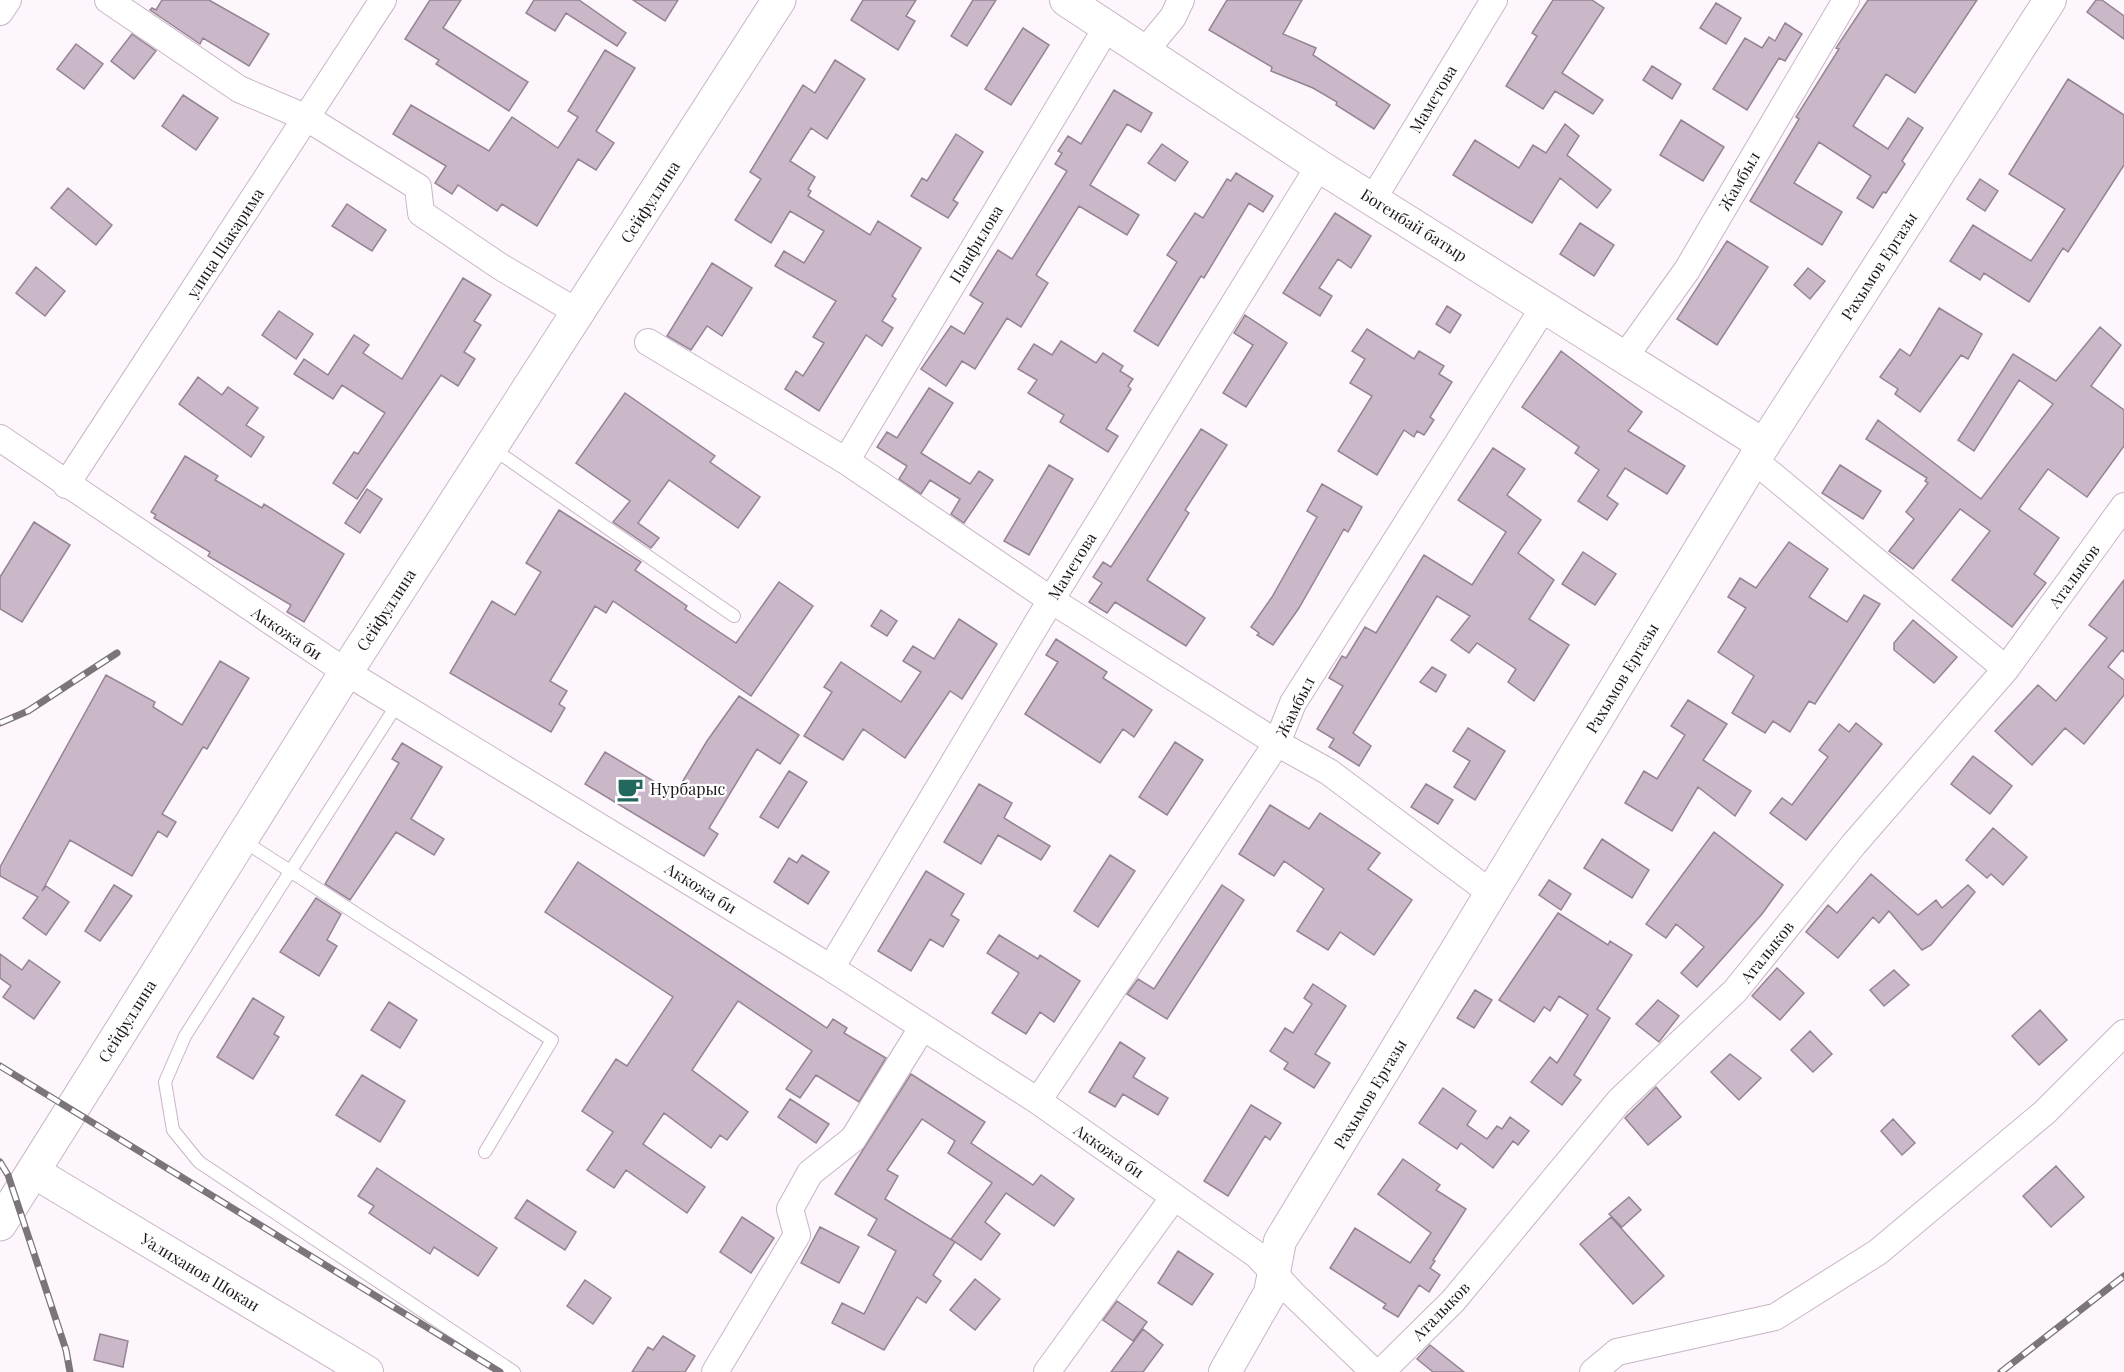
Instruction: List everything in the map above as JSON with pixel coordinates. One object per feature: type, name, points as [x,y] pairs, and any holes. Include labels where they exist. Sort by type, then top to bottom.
[{"type":"main road","name":"Сейфуллина","points":[[0,1224],[346,672],[779,0]]},
{"type":"street","points":[[0,12],[8,0]]},
{"type":"street","points":[[108,0],[239,89],[307,118],[418,187],[421,213],[501,267],[579,313]]},
{"type":"street","name":"улица Шакарима","points":[[66,485],[383,0]]},
{"type":"street","name":"Богенбай батыр","points":[[1066,0],[1319,166],[1624,358],[1759,452]]},
{"type":"street","points":[[1145,51],[1173,16],[1181,0]]},
{"type":"street","name":"Маметова","points":[[1373,199],[1494,0]]},
{"type":"street","name":"Жамбыл","points":[[1624,358],[1687,270],[1846,0]]},
{"type":"street","name":"Рахымов Ергазы","points":[[1225,1372],[1270,1293],[1280,1241],[1759,452],[2050,0]]},
{"type":"street","name":"Панфилова","points":[[846,461],[1107,27]]},
{"type":"street","name":"Маметова","points":[[831,968],[1051,600],[1319,166]]},
{"type":"street","name":"Жамбыл","points":[[1038,1101],[1277,743],[1293,703],[1544,307]]},
{"type":"street","points":[[648,342],[846,461],[1051,600],[1277,743],[1329,772],[1491,893]]},
{"type":"street","name":"Аккожа би","points":[[0,438],[66,485],[346,672],[831,968],[1038,1101],[1257,1255],[1374,1372]]},
{"type":"street","points":[[1759,452],[2006,669]]},
{"type":"street","name":"Аталыков","points":[[1381,1372],[1452,1301],[1619,1101],[1735,991],[1854,844],[2006,669],[2124,506]]},
{"type":"street","points":[[715,1372],[797,1235],[790,1209],[810,1173],[853,1139],[922,1028]]},
{"type":"street","points":[[1593,1372],[1617,1352],[1775,1317],[1878,1252],[2045,1113],[2124,1033]]},
{"type":"street","name":"Уалиханов Шокан","points":[[34,1172],[367,1372]]},
{"type":"street","points":[[1047,1372],[1174,1197]]},
{"type":"lane","points":[[492,448],[734,616]]},
{"type":"lane","points":[[398,703],[184,1036],[165,1082],[173,1130],[199,1162],[514,1372]]},
{"type":"lane","points":[[241,839],[552,1040],[485,1152]]},
{"type":"building","points":[[162,0],[209,0],[269,34],[249,66],[203,38],[200,44],[150,10],[152,8],[156,10]]},
{"type":"building","points":[[430,0],[461,0],[443,28],[528,82],[509,111],[436,64],[439,60],[405,39]]},
{"type":"building","points":[[534,0],[579,0],[626,33],[617,46],[566,13],[555,31],[526,13]]},
{"type":"building","points":[[633,0],[678,0],[665,21]]},
{"type":"building","points":[[863,0],[916,0],[906,16],[915,21],[898,50],[851,20]]},
{"type":"building","points":[[973,0],[996,0],[967,46],[951,36]]},
{"type":"building","points":[[1227,0],[1302,0],[1283,34],[1316,48],[1313,55],[1390,105],[1374,129],[1336,105],[1337,102],[1313,88],[1271,71],[1272,67],[1209,30]]},
{"type":"building","points":[[1553,0],[1592,0],[1604,8],[1562,73],[1603,100],[1593,114],[1555,91],[1543,109],[1506,86],[1537,36],[1532,33]]},
{"type":"building","points":[[1868,0],[1977,0],[1915,93],[1886,74],[1853,126],[1888,149],[1908,118],[1923,128],[1902,161],[1905,164],[1873,208],[1857,198],[1871,176],[1819,142],[1794,183],[1842,212],[1822,245],[1750,201],[1799,119],[1796,117],[1839,49],[1836,48]]},
{"type":"building","points":[[2096,0],[2102,0],[2124,16],[2124,39],[2087,12]]},
{"type":"building","points":[[1716,3],[1741,18],[1726,44],[1700,28]]},
{"type":"building","points":[[1785,23],[1802,34],[1785,61],[1779,58],[1747,110],[1713,89],[1745,38],[1762,48],[1769,37],[1775,41]]},
{"type":"building","points":[[1023,28],[1049,45],[1011,105],[985,89]]},
{"type":"building","points":[[132,34],[156,51],[134,79],[111,61]]},
{"type":"building","points":[[76,44],[103,64],[84,89],[57,69]]},
{"type":"building","points":[[605,50],[635,68],[596,131],[614,143],[596,170],[578,159],[537,226],[502,204],[497,211],[458,185],[452,194],[435,183],[446,166],[393,134],[411,105],[489,151],[512,117],[558,148],[578,117],[568,111]]},
{"type":"building","points":[[835,60],[865,79],[827,139],[811,128],[790,161],[815,177],[808,189],[811,191],[808,196],[870,235],[878,221],[921,248],[892,296],[896,299],[882,321],[893,328],[882,346],[866,335],[819,411],[785,389],[796,371],[803,376],[824,343],[813,337],[836,301],[775,266],[784,251],[804,263],[824,231],[790,211],[771,243],[735,220],[761,179],[750,172],[803,85],[815,93]]},
{"type":"building","points":[[1652,66],[1681,84],[1672,99],[1643,80]]},
{"type":"building","points":[[2068,79],[2124,115],[2124,165],[2068,252],[2063,248],[2029,302],[1984,273],[1980,280],[1950,261],[1973,225],[2031,261],[2065,209],[2009,174]]},
{"type":"building","points":[[1114,90],[1152,113],[1141,132],[1127,124],[1090,185],[1139,215],[1127,235],[1079,206],[1036,275],[1048,283],[1021,327],[1007,318],[975,369],[962,361],[946,386],[921,369],[951,326],[964,334],[983,303],[970,295],[998,250],[1012,259],[1067,171],[1055,164],[1062,153],[1058,151],[1068,136],[1081,144]]},
{"type":"building","points":[[183,95],[218,118],[196,150],[162,126]]},
{"type":"building","points":[[1681,120],[1724,147],[1703,181],[1660,155]]},
{"type":"building","points":[[1565,124],[1579,136],[1567,155],[1611,190],[1597,208],[1560,178],[1532,223],[1453,175],[1475,140],[1519,168],[1533,145],[1546,153]]},
{"type":"building","points":[[956,134],[983,152],[953,200],[958,203],[948,218],[911,196],[922,178],[927,181]]},
{"type":"building","points":[[1162,144],[1188,162],[1175,181],[1148,163]]},
{"type":"building","points":[[1236,173],[1273,196],[1263,212],[1249,203],[1204,278],[1201,276],[1158,346],[1134,331],[1177,262],[1167,255],[1195,213],[1203,218],[1227,179],[1231,181]]},
{"type":"building","points":[[1980,179],[1998,191],[1985,211],[1967,199]]},
{"type":"building","points":[[68,188],[112,225],[96,245],[51,208]]},
{"type":"building","points":[[347,204],[386,230],[372,251],[332,226]]},
{"type":"building","points":[[1335,213],[1371,236],[1351,268],[1338,259],[1319,288],[1332,296],[1320,316],[1283,293]]},
{"type":"building","points":[[1580,223],[1614,245],[1594,276],[1560,254]]},
{"type":"building","points":[[1727,241],[1768,267],[1717,345],[1677,319]]},
{"type":"building","points":[[712,263],[752,288],[722,336],[707,326],[691,350],[667,336]]},
{"type":"building","points":[[36,267],[65,291],[45,316],[16,293]]},
{"type":"building","points":[[1808,268],[1825,281],[1810,299],[1794,285]]},
{"type":"building","points":[[463,278],[491,295],[474,321],[481,325],[464,352],[475,359],[458,386],[441,375],[357,499],[333,483],[354,452],[358,454],[385,413],[342,385],[333,399],[294,374],[304,359],[328,375],[354,335],[369,345],[363,353],[402,379]]},
{"type":"building","points":[[1447,306],[1461,315],[1450,333],[1436,324]]},
{"type":"building","points":[[1939,308],[1982,334],[1968,359],[1961,355],[1920,412],[1895,394],[1898,389],[1880,377],[1900,349],[1910,356]]},
{"type":"building","points":[[279,311],[313,334],[296,359],[262,335]]},
{"type":"building","points":[[1245,315],[1287,343],[1246,407],[1223,393],[1253,345],[1234,333]]},
{"type":"building","points":[[2100,327],[2121,345],[2091,386],[2124,410],[2124,446],[2087,497],[2048,469],[2019,509],[2059,538],[2034,574],[2046,583],[2012,627],[1952,580],[1990,531],[1960,509],[1913,569],[1889,551],[1914,519],[1906,512],[1928,483],[1925,481],[1927,478],[1866,439],[1878,420],[1981,499],[2053,404],[2019,380],[1974,451],[1958,440],[2013,354],[2056,381]]},
{"type":"building","points":[[1367,329],[1414,359],[1419,351],[1444,366],[1439,374],[1452,382],[1430,417],[1434,420],[1424,435],[1417,431],[1414,437],[1404,430],[1377,475],[1338,451],[1372,396],[1350,383],[1365,359],[1352,351]]},
{"type":"building","points":[[1061,341],[1096,363],[1103,353],[1123,366],[1120,371],[1133,379],[1128,386],[1131,389],[1106,429],[1118,436],[1108,452],[1060,422],[1064,415],[1028,393],[1037,380],[1018,369],[1034,344],[1052,355]]},
{"type":"building","points":[[1561,351],[1642,412],[1628,431],[1685,466],[1667,494],[1625,468],[1607,496],[1618,504],[1607,520],[1578,501],[1599,470],[1575,453],[1579,447],[1522,407]]},
{"type":"building","points":[[198,377],[222,395],[228,387],[258,408],[246,425],[264,437],[251,457],[179,404]]},
{"type":"building","points":[[929,388],[953,403],[921,453],[970,484],[979,471],[993,480],[964,523],[951,514],[960,499],[930,480],[921,494],[899,479],[907,466],[877,447],[887,432],[897,438]]},
{"type":"building","points":[[625,393],[715,456],[710,462],[760,497],[738,528],[669,480],[638,523],[659,538],[651,548],[613,522],[630,501],[576,463]]},
{"type":"building","points":[[1201,429],[1227,445],[1185,510],[1189,513],[1147,580],[1205,618],[1186,646],[1115,602],[1107,613],[1089,602],[1102,583],[1093,577],[1103,562],[1111,567]]},
{"type":"building","points":[[1493,448],[1525,469],[1507,495],[1541,520],[1518,553],[1554,580],[1529,619],[1569,645],[1534,701],[1508,682],[1516,669],[1477,643],[1469,653],[1451,640],[1470,616],[1437,596],[1353,733],[1371,746],[1359,766],[1329,747],[1334,739],[1317,729],[1343,686],[1329,678],[1342,656],[1346,658],[1365,627],[1376,633],[1424,555],[1472,585],[1506,532],[1458,500]]},
{"type":"building","points":[[185,456],[218,476],[215,480],[262,508],[264,504],[344,554],[304,622],[287,612],[291,605],[208,556],[210,552],[154,518],[156,515],[151,512]]},
{"type":"building","points":[[1049,465],[1073,479],[1029,555],[1004,541]]},
{"type":"building","points":[[1840,465],[1881,491],[1863,519],[1822,493]]},
{"type":"building","points":[[1322,484],[1362,507],[1348,532],[1344,529],[1299,608],[1273,645],[1257,635],[1259,633],[1251,627],[1272,597],[1317,517],[1307,511]]},
{"type":"building","points":[[367,489],[382,499],[360,533],[345,523]]},
{"type":"building","points":[[559,510],[641,562],[635,570],[687,606],[685,609],[736,643],[779,582],[813,606],[751,696],[613,601],[606,613],[595,606],[550,681],[567,691],[559,704],[565,708],[551,732],[450,673],[492,601],[515,615],[541,572],[526,563]]},
{"type":"building","points":[[34,522],[70,545],[22,622],[0,609],[0,577]]},
{"type":"building","points":[[1789,542],[1828,569],[1809,597],[1847,622],[1864,595],[1880,604],[1815,704],[1809,701],[1790,732],[1773,721],[1765,733],[1732,713],[1754,676],[1718,652],[1746,608],[1728,597],[1740,578],[1756,588]]},
{"type":"building","points":[[1583,552],[1616,574],[1595,605],[1562,584]]},
{"type":"building","points":[[2124,580],[2124,652],[2122,650],[2108,667],[2124,680],[2124,695],[2084,744],[2065,728],[2032,765],[1995,731],[2038,685],[2056,701],[2107,638],[2089,625]]},
{"type":"building","points":[[881,610],[897,621],[887,636],[871,626]]},
{"type":"building","points":[[959,619],[997,644],[962,699],[950,691],[905,758],[863,729],[843,760],[804,736],[832,692],[824,687],[841,662],[901,702],[921,672],[903,661],[913,646],[934,659]]},
{"type":"building","points":[[1913,620],[1957,657],[1934,683],[1894,650],[1894,643]]},
{"type":"building","points":[[1056,639],[1107,672],[1103,678],[1152,710],[1134,737],[1123,729],[1100,763],[1025,714],[1058,662],[1046,655]]},
{"type":"building","points":[[220,661],[249,678],[207,749],[203,747],[162,814],[176,822],[167,837],[158,831],[132,876],[70,840],[42,891],[46,886],[69,902],[46,935],[23,918],[38,897],[0,876],[0,867],[106,675],[155,702],[153,707],[182,725]]},
{"type":"building","points":[[1432,667],[1446,675],[1436,692],[1420,682]]},
{"type":"building","points":[[739,696],[799,735],[780,764],[757,749],[709,828],[718,834],[704,856],[585,784],[605,752],[675,794],[707,741]]},
{"type":"building","points":[[1688,700],[1727,724],[1703,760],[1751,791],[1735,816],[1698,787],[1672,831],[1625,803],[1644,771],[1657,779],[1685,735],[1671,726]]},
{"type":"building","points":[[1856,723],[1882,744],[1806,840],[1770,813],[1782,798],[1792,805],[1828,757],[1819,750],[1839,724],[1849,732]]},
{"type":"building","points":[[1468,728],[1505,751],[1475,800],[1454,787],[1470,761],[1453,751]]},
{"type":"building","points":[[1175,742],[1203,760],[1167,815],[1139,797]]},
{"type":"building","points":[[402,743],[442,767],[411,819],[444,839],[434,855],[396,832],[350,900],[325,884],[399,763],[392,759]]},
{"type":"building","points":[[1973,756],[2012,786],[1990,814],[1951,784]]},
{"type":"building","points":[[789,771],[807,782],[778,828],[760,817]]},
{"type":"building","points":[[979,784],[1012,803],[1004,818],[1050,846],[1041,860],[998,835],[981,864],[944,842]]},
{"type":"building","points":[[1426,784],[1453,800],[1438,824],[1411,807]]},
{"type":"building","points":[[1270,805],[1309,829],[1320,813],[1380,853],[1368,869],[1412,900],[1374,955],[1340,932],[1328,950],[1297,931],[1324,889],[1284,861],[1274,876],[1239,854]]},
{"type":"building","points":[[1993,828],[2027,857],[2003,885],[1991,874],[1987,878],[1966,860]]},
{"type":"building","points":[[1714,832],[1783,885],[1762,914],[1697,987],[1681,973],[1704,947],[1676,924],[1666,938],[1646,924]]},
{"type":"building","points":[[1602,839],[1649,870],[1632,898],[1584,868]]},
{"type":"building","points":[[802,855],[829,872],[808,904],[774,882],[789,858],[797,863]]},
{"type":"building","points":[[1110,855],[1135,871],[1098,927],[1074,911]]},
{"type":"building","points":[[578,862],[827,1028],[833,1019],[847,1028],[844,1033],[886,1058],[859,1102],[816,1075],[800,1098],[786,1089],[812,1051],[738,1001],[692,1070],[748,1112],[727,1140],[720,1135],[711,1148],[664,1113],[643,1144],[705,1187],[687,1213],[626,1170],[614,1188],[587,1170],[613,1132],[582,1111],[616,1059],[627,1066],[673,997],[545,912]]},
{"type":"building","points":[[926,871],[964,894],[951,915],[959,920],[943,947],[930,939],[911,971],[878,951]]},
{"type":"building","points":[[1871,874],[1918,915],[1936,900],[1942,908],[1968,885],[1975,892],[1931,945],[1922,950],[1889,911],[1879,923],[1873,917],[1838,958],[1806,932],[1828,905],[1837,913]]},
{"type":"building","points":[[1549,880],[1571,894],[1561,910],[1539,895]]},
{"type":"building","points":[[114,885],[132,896],[100,941],[85,931]]},
{"type":"building","points":[[1222,885],[1244,900],[1167,1019],[1127,994],[1138,979],[1154,989]]},
{"type":"building","points":[[316,898],[341,914],[327,940],[337,946],[319,976],[280,952]]},
{"type":"building","points":[[1558,913],[1608,945],[1610,941],[1632,955],[1597,1009],[1610,1018],[1574,1075],[1581,1080],[1562,1105],[1531,1082],[1550,1057],[1557,1063],[1588,1015],[1559,996],[1550,1011],[1544,1007],[1534,1022],[1499,1000]]},
{"type":"building","points":[[999,935],[1038,959],[1040,955],[1080,981],[1054,1022],[1040,1012],[1026,1034],[992,1013],[1019,973],[987,953]]},
{"type":"building","points":[[0,954],[22,970],[29,960],[60,982],[34,1019],[3,997],[11,986],[0,978]]},
{"type":"building","points":[[1777,968],[1804,993],[1780,1020],[1752,996]]},
{"type":"building","points":[[1894,970],[1909,985],[1884,1006],[1870,990]]},
{"type":"building","points":[[1313,984],[1346,1006],[1315,1054],[1330,1063],[1314,1088],[1284,1069],[1288,1063],[1270,1051],[1285,1028],[1293,1033],[1312,1004],[1304,998]]},
{"type":"building","points":[[1475,990],[1492,1000],[1474,1028],[1457,1018]]},
{"type":"building","points":[[253,998],[284,1017],[274,1034],[279,1037],[253,1079],[217,1057]]},
{"type":"building","points":[[1658,1000],[1679,1016],[1659,1042],[1636,1024]]},
{"type":"building","points":[[389,1002],[417,1020],[400,1048],[371,1030]]},
{"type":"building","points":[[2040,1010],[2067,1040],[2039,1065],[2012,1036]]},
{"type":"building","points":[[1810,1031],[1832,1054],[1813,1072],[1791,1050]]},
{"type":"building","points":[[1120,1042],[1145,1058],[1133,1077],[1168,1098],[1158,1115],[1123,1094],[1115,1107],[1089,1092]]},
{"type":"building","points":[[1730,1054],[1761,1078],[1739,1100],[1711,1072]]},
{"type":"building","points":[[911,1074],[985,1122],[971,1143],[1033,1185],[1041,1175],[1074,1199],[1054,1226],[1006,1193],[985,1222],[1000,1234],[981,1260],[951,1239],[992,1183],[948,1153],[955,1141],[922,1119],[887,1170],[898,1176],[885,1199],[955,1242],[933,1275],[941,1281],[926,1303],[917,1297],[884,1350],[832,1323],[842,1303],[864,1314],[896,1251],[868,1235],[877,1219],[835,1194]]},
{"type":"building","points":[[362,1075],[405,1101],[380,1142],[336,1115]]},
{"type":"building","points":[[1656,1087],[1681,1117],[1648,1145],[1625,1118]]},
{"type":"building","points":[[1443,1088],[1476,1111],[1467,1125],[1487,1139],[1497,1126],[1502,1129],[1510,1117],[1529,1131],[1518,1145],[1513,1141],[1493,1168],[1461,1143],[1457,1149],[1419,1123]]},
{"type":"building","points":[[790,1099],[829,1124],[816,1143],[778,1117]]},
{"type":"building","points":[[1251,1105],[1281,1123],[1270,1140],[1265,1136],[1228,1196],[1204,1181]]},
{"type":"building","points":[[1893,1119],[1915,1143],[1902,1155],[1881,1131]]},
{"type":"building","points":[[1403,1159],[1440,1185],[1436,1190],[1466,1209],[1433,1260],[1435,1261],[1430,1268],[1440,1275],[1429,1292],[1419,1285],[1398,1317],[1383,1308],[1386,1304],[1330,1268],[1355,1228],[1410,1263],[1431,1233],[1378,1194]]},
{"type":"building","points":[[2056,1166],[2084,1197],[2051,1227],[2023,1196]]},
{"type":"building","points":[[377,1168],[497,1248],[478,1276],[434,1247],[430,1254],[369,1213],[374,1206],[358,1196]]},
{"type":"building","points":[[1629,1197],[1641,1210],[1622,1227],[1609,1214]]},
{"type":"building","points":[[527,1200],[576,1232],[565,1250],[515,1218]]},
{"type":"building","points":[[742,1217],[774,1238],[751,1273],[720,1252]]},
{"type":"building","points":[[1611,1217],[1664,1276],[1633,1304],[1580,1244]]},
{"type":"building","points":[[820,1227],[859,1247],[839,1283],[801,1263]]},
{"type":"building","points":[[1178,1251],[1213,1274],[1192,1305],[1158,1283]]},
{"type":"building","points":[[975,1279],[1000,1299],[975,1330],[950,1310]]},
{"type":"building","points":[[585,1280],[611,1298],[593,1324],[567,1306]]},
{"type":"building","points":[[1117,1301],[1147,1322],[1133,1341],[1103,1320]]},
{"type":"building","points":[[1143,1329],[1163,1345],[1143,1372],[1111,1372]]},
{"type":"building","points":[[100,1334],[128,1341],[123,1367],[94,1360]]},
{"type":"building","points":[[663,1336],[695,1356],[685,1372],[632,1372],[648,1347],[653,1350]]},
{"type":"building","points":[[1430,1345],[1464,1372],[1433,1372],[1417,1359]]},
{"type":"railway","points":[[0,723],[28,711],[117,653]]},
{"type":"railway","points":[[0,1066],[500,1372]]},
{"type":"railway","points":[[0,1162],[8,1175],[66,1350],[70,1372]]},
{"type":"railway","points":[[2001,1372],[2124,1276]]},
{"type":"place","name":"Нурбарыс","points":[[630,789]]}]
